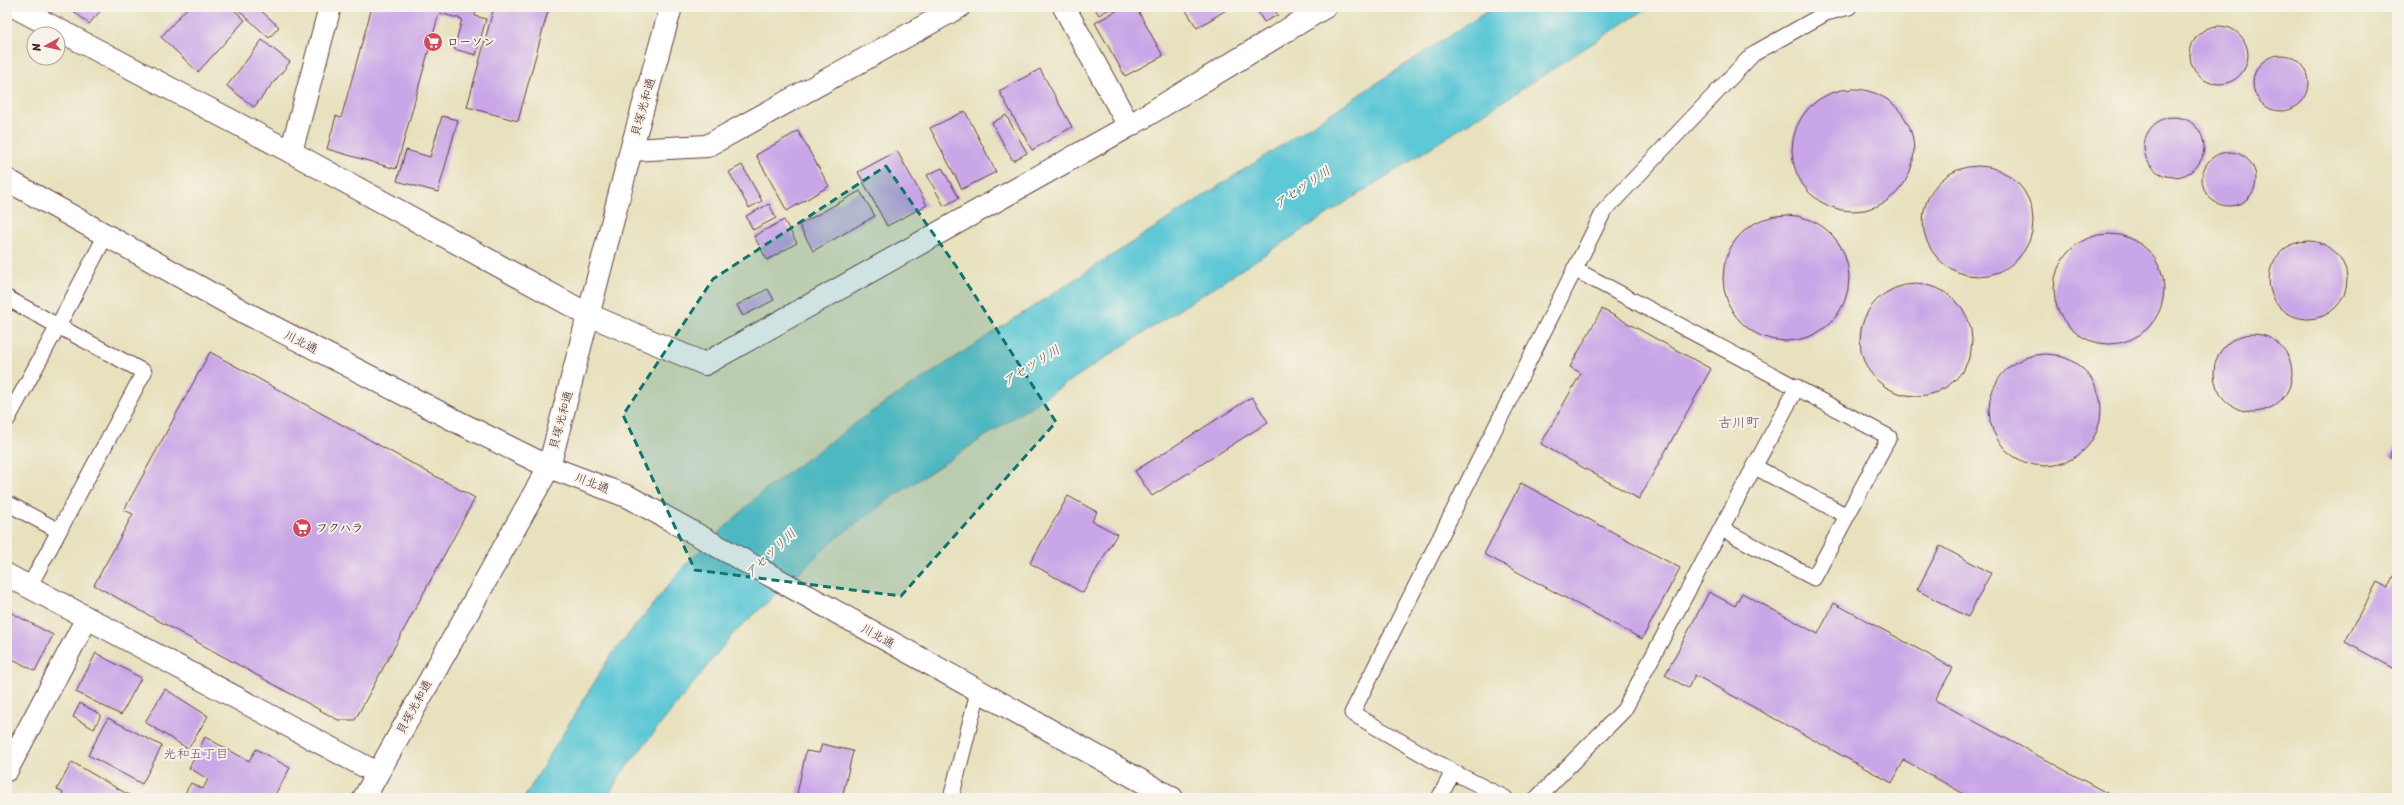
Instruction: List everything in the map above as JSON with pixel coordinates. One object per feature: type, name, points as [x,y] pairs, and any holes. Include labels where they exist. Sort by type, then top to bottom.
[{"type":"street","points":[[15,7],[291,152],[589,315],[705,364],[1129,126],[1325,7]]},
{"type":"street","points":[[291,152],[330,7]]},
{"type":"street","name":"貝塚光和通","points":[[364,798],[548,467],[631,150],[671,7]]},
{"type":"street","points":[[631,150],[707,146],[959,7]]},
{"type":"street","points":[[1064,7],[1129,126]]},
{"type":"street","name":"川北通","points":[[7,180],[244,312],[548,467],[629,497],[978,692],[1172,798]]},
{"type":"street","points":[[7,575],[378,773]]},
{"type":"street","points":[[7,770],[87,618]]},
{"type":"lane","points":[[1504,798],[1453,772],[1352,714],[1604,211],[1753,54],[1826,13],[1850,7]]},
{"type":"lane","points":[[7,420],[106,235]]},
{"type":"lane","points":[[1574,269],[1889,436],[1814,578],[1722,529]]},
{"type":"lane","points":[[7,298],[144,372],[29,587]]},
{"type":"lane","points":[[1537,798],[1624,710],[1797,388]]},
{"type":"lane","points":[[1755,467],[1847,516]]},
{"type":"lane","points":[[7,503],[59,531]]},
{"type":"lane","points":[[951,798],[978,692]]},
{"type":"lane","points":[[1440,798],[1453,772]]},
{"type":"highlighted area","points":[[886,166],[958,269],[1056,422],[901,596],[695,570],[623,415],[713,279]]},
{"type":"water","name":"アセツリ川","points":[[1494,7],[1649,7],[1146,331],[888,500],[834,540],[732,635],[620,775],[607,798],[524,798],[609,658],[685,565],[761,493],[871,412]]},
{"type":"building","points":[[69,7],[104,7],[89,24]]},
{"type":"building","points":[[188,7],[231,7],[245,20],[198,72],[161,37]]},
{"type":"building","points":[[235,7],[257,7],[279,27],[269,38]]},
{"type":"building","points":[[372,7],[477,7],[475,16],[486,19],[476,55],[454,49],[462,19],[439,13],[396,169],[327,149],[336,116],[341,118]]},
{"type":"building","points":[[494,7],[549,7],[518,121],[467,107]]},
{"type":"building","points":[[1094,7],[1113,7],[1099,15]]},
{"type":"building","points":[[1123,7],[1136,7],[1163,56],[1125,76],[1095,23]]},
{"type":"building","points":[[1184,7],[1231,7],[1197,28]]},
{"type":"building","points":[[1255,7],[1273,7],[1278,15],[1264,22]]},
{"type":"building","points":[[2219,26],[2230,28],[2243,39],[2246,44],[2248,55],[2246,66],[2235,79],[2230,82],[2219,84],[2208,82],[2195,71],[2192,66],[2190,55],[2192,44],[2203,31],[2208,28]]},
{"type":"building","points":[[262,40],[290,62],[254,107],[227,86]]},
{"type":"building","points":[[2281,55],[2292,57],[2301,63],[2307,72],[2309,83],[2307,94],[2301,103],[2292,109],[2281,111],[2270,109],[2261,103],[2255,94],[2253,83],[2255,72],[2261,63],[2270,57]]},
{"type":"building","points":[[1040,69],[1072,127],[1032,150],[999,91]]},
{"type":"building","points":[[1853,89],[1876,93],[1887,99],[1896,107],[1904,116],[1910,127],[1914,150],[1910,173],[1904,184],[1896,193],[1887,201],[1876,207],[1853,211],[1830,207],[1819,201],[1810,193],[1802,184],[1796,173],[1792,150],[1796,127],[1802,116],[1810,107],[1819,99],[1830,93]]},
{"type":"building","points":[[965,111],[996,172],[962,189],[930,128]]},
{"type":"building","points":[[1006,115],[1027,153],[1013,161],[992,123]]},
{"type":"building","points":[[442,116],[458,120],[438,192],[397,181],[406,150],[430,157]]},
{"type":"building","points":[[2174,117],[2191,122],[2199,130],[2204,147],[2199,164],[2191,172],[2174,177],[2157,172],[2149,164],[2144,147],[2149,130],[2157,122]]},
{"type":"building","points":[[798,131],[829,186],[787,211],[756,155]]},
{"type":"building","points":[[897,151],[927,205],[887,226],[858,172]]},
{"type":"building","points":[[2229,152],[2239,154],[2248,160],[2254,169],[2256,179],[2254,189],[2248,198],[2239,204],[2229,206],[2219,204],[2210,198],[2204,189],[2202,179],[2204,169],[2210,160],[2219,154]]},
{"type":"building","points":[[742,165],[762,201],[749,208],[729,172]]},
{"type":"building","points":[[1978,166],[1999,170],[2017,182],[2029,200],[2033,221],[2029,242],[2017,260],[1999,272],[1978,276],[1957,272],[1939,260],[1927,242],[1923,221],[1927,200],[1939,182],[1957,170]]},
{"type":"building","points":[[942,168],[959,198],[944,206],[927,175]]},
{"type":"building","points":[[860,191],[875,216],[813,251],[799,225]]},
{"type":"building","points":[[769,204],[776,218],[753,230],[746,216]]},
{"type":"building","points":[[1786,215],[1810,220],[1821,226],[1834,238],[1844,254],[1849,278],[1844,302],[1838,313],[1826,326],[1810,336],[1786,341],[1762,336],[1751,330],[1738,318],[1728,302],[1723,278],[1728,254],[1734,243],[1746,230],[1762,220]]},
{"type":"building","points":[[784,220],[797,243],[767,260],[754,236]]},
{"type":"building","points":[[2109,234],[2130,238],[2140,243],[2148,250],[2155,258],[2160,268],[2164,289],[2160,310],[2155,320],[2148,328],[2140,335],[2130,340],[2109,344],[2088,340],[2078,335],[2070,328],[2063,320],[2058,310],[2054,289],[2058,268],[2063,258],[2070,250],[2078,243],[2088,238]]},
{"type":"building","points":[[2308,241],[2323,244],[2336,252],[2344,265],[2347,280],[2344,295],[2336,308],[2323,316],[2308,319],[2293,316],[2280,308],[2272,295],[2269,280],[2272,265],[2280,252],[2293,244]]},
{"type":"building","points":[[1916,284],[1937,288],[1955,301],[1968,319],[1972,340],[1968,361],[1955,379],[1937,392],[1916,396],[1895,392],[1877,379],[1864,361],[1860,340],[1864,319],[1877,301],[1895,288]]},
{"type":"building","points":[[768,289],[774,300],[743,316],[737,305]]},
{"type":"building","points":[[1602,309],[1711,369],[1639,499],[1541,444],[1581,373],[1570,367]]},
{"type":"building","points":[[2245,334],[2261,334],[2275,340],[2286,351],[2292,365],[2292,381],[2286,395],[2275,406],[2261,412],[2245,412],[2231,406],[2220,395],[2214,381],[2214,365],[2220,351],[2231,340]]},
{"type":"building","points":[[210,352],[475,498],[355,720],[338,720],[94,585],[133,514],[124,510]]},
{"type":"building","points":[[2045,354],[2066,358],[2085,370],[2097,389],[2101,410],[2097,431],[2085,450],[2066,462],[2045,466],[2024,462],[2005,450],[1993,431],[1989,410],[1993,389],[2005,370],[2024,358]]},
{"type":"building","points":[[1252,397],[1268,422],[1152,496],[1135,471]]},
{"type":"building","points":[[2397,441],[2397,460],[2389,456]]},
{"type":"building","points":[[1521,483],[1680,568],[1642,639],[1484,554]]},
{"type":"building","points":[[1068,496],[1097,512],[1092,521],[1117,534],[1083,593],[1030,563]]},
{"type":"building","points":[[1940,546],[1991,573],[1968,617],[1917,590]]},
{"type":"building","points":[[2397,571],[2397,670],[2345,642],[2377,582],[2388,588]]},
{"type":"building","points":[[1709,592],[1735,606],[1742,593],[1818,634],[1834,603],[1953,668],[1935,700],[2116,798],[1971,798],[1904,760],[1892,783],[1695,675],[1688,688],[1665,675]]},
{"type":"building","points":[[10,612],[53,635],[35,671],[7,656],[7,617]]},
{"type":"building","points":[[96,653],[141,678],[121,715],[76,692]]},
{"type":"building","points":[[165,689],[208,716],[188,749],[145,722]]},
{"type":"building","points":[[80,703],[101,715],[94,729],[73,717]]},
{"type":"building","points":[[108,718],[162,746],[142,784],[88,755]]},
{"type":"building","points":[[205,737],[249,761],[256,749],[290,768],[273,798],[182,798],[191,783],[203,789],[208,779],[189,768]]},
{"type":"building","points":[[822,744],[853,751],[842,798],[811,798],[797,794],[806,751],[819,753]]},
{"type":"building","points":[[72,762],[134,798],[60,798],[63,793],[57,789]]},
{"type":"place","name":"ローソン","points":[[433,42]]},
{"type":"place","name":"フクハラ","points":[[302,528]]},
{"type":"district","name":"古川町","points":[[1739,422]]},
{"type":"district","name":"光和五丁目","points":[[196,753]]}]
